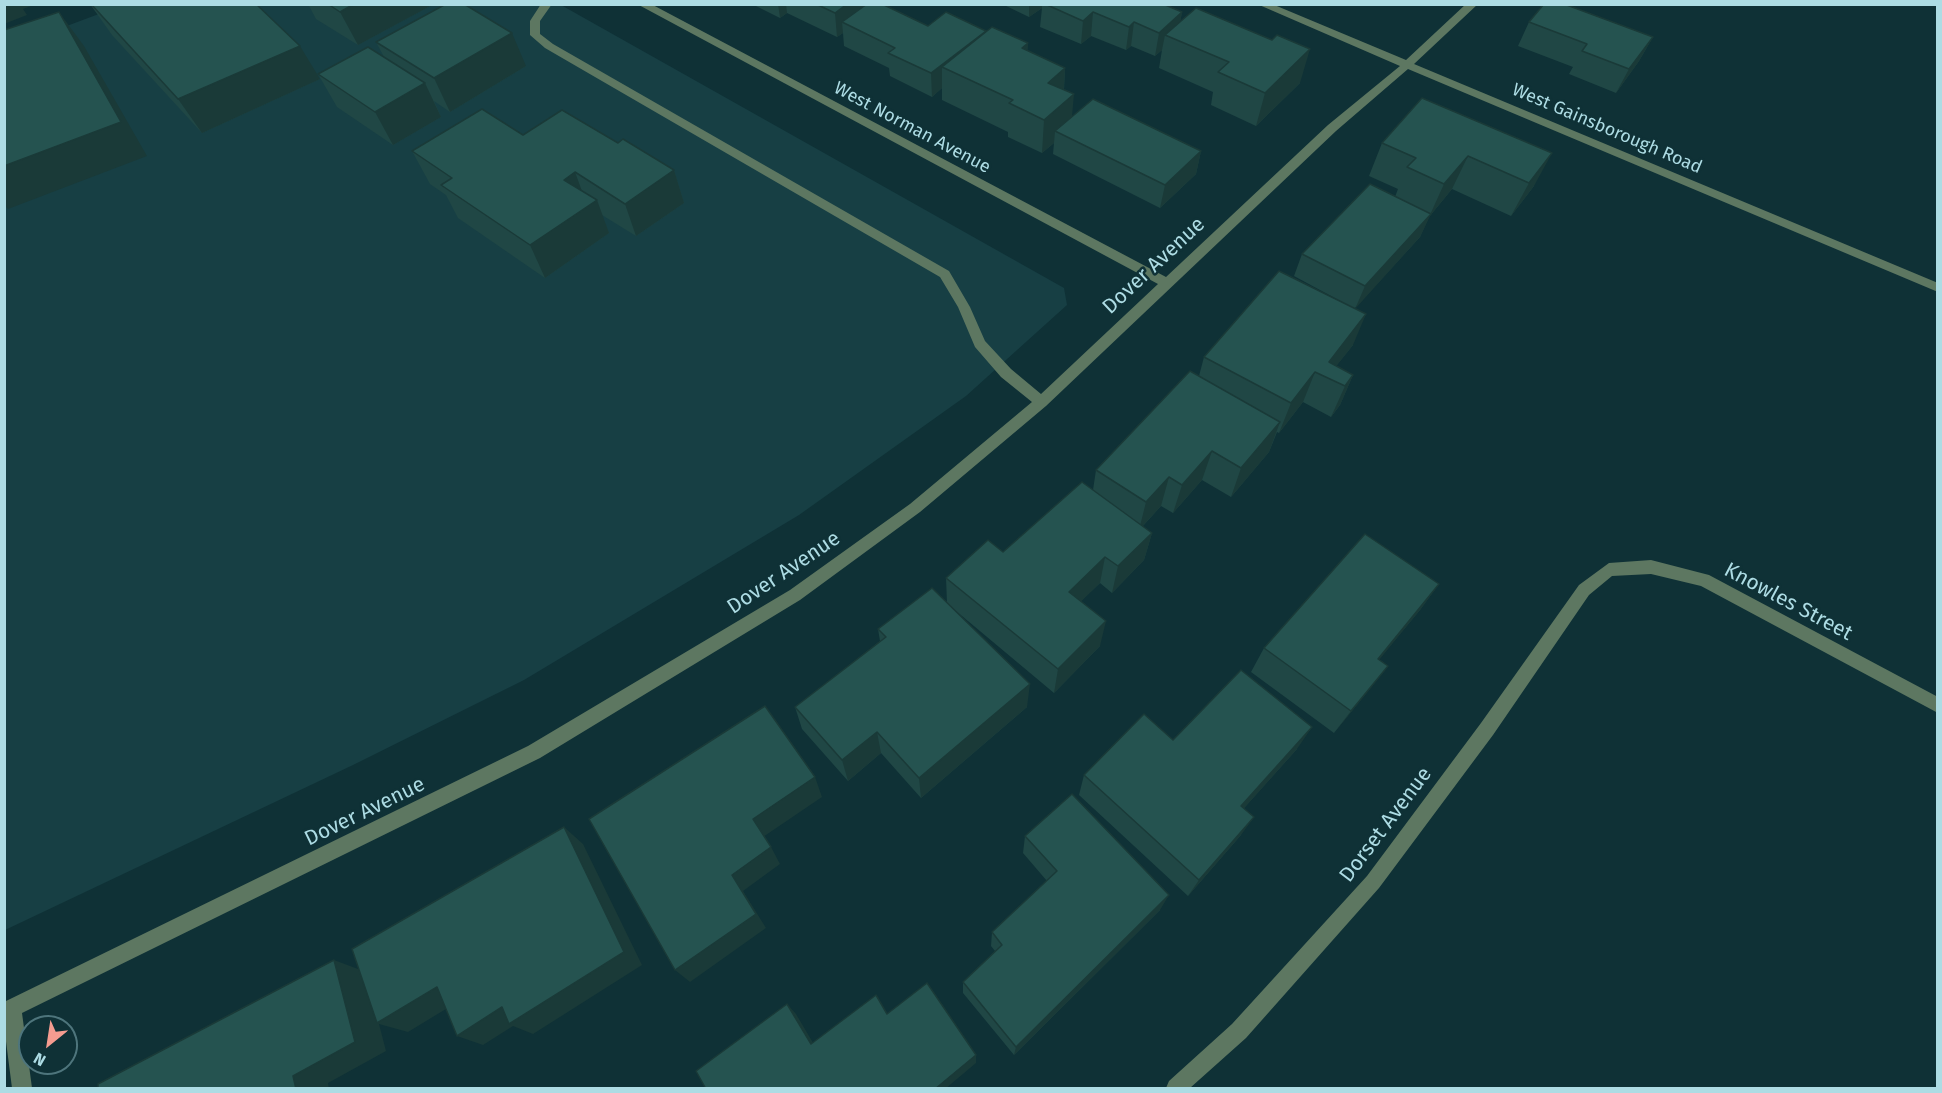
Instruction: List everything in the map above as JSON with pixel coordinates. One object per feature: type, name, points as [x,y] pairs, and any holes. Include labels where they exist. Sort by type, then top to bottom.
[{"type":"street","points":[[547,4],[535,21],[535,35],[549,46],[945,274],[964,307],[980,344],[1006,373],[1041,402]]},
{"type":"street","name":"West Norman Avenue","points":[[642,4],[1166,283]]},
{"type":"street","name":"West Gainsborough Road","points":[[1262,4],[1938,288]]},
{"type":"street","name":"Dover Avenue","points":[[8,1010],[534,752],[795,595],[915,508],[1041,402],[1332,128],[1407,65],[1473,4]]},
{"type":"street","name":"Knowles Street","points":[[1609,570],[1651,567],[1704,580],[1938,706]]},
{"type":"street","name":"Dorset Avenue","points":[[1176,1089],[1239,1031],[1373,882],[1486,729],[1584,590],[1609,570]]},
{"type":"street","points":[[8,1010],[22,1089]]},
{"type":"shaded area","points":[[123,5],[561,5],[1064,288],[1067,305],[966,396],[799,515],[524,680],[353,765],[5,930],[5,49]]},
{"type":"building","points":[[91,4],[256,4],[300,46],[178,99]]},
{"type":"building","points":[[328,4],[354,4],[340,12]]},
{"type":"building","points":[[446,4],[464,4],[512,33],[434,78],[376,42]]},
{"type":"building","points":[[816,4],[847,4],[835,13]]},
{"type":"building","points":[[867,4],[882,4],[928,26],[946,12],[986,31],[931,73],[888,53],[895,48],[842,22]]},
{"type":"building","points":[[1045,4],[1163,4],[1182,12],[1159,33],[1134,22],[1129,27],[1093,12],[1083,21]]},
{"type":"building","points":[[1544,4],[1564,4],[1653,37],[1629,69],[1582,51],[1587,44],[1529,22]]},
{"type":"building","points":[[1196,8],[1272,40],[1277,35],[1310,49],[1265,93],[1218,72],[1229,62],[1165,35]]},
{"type":"building","points":[[59,12],[121,122],[4,166],[4,30]]},
{"type":"building","points":[[992,27],[1028,43],[1022,48],[1065,68],[1048,83],[1074,94],[1044,120],[1009,103],[1013,100],[942,67]]},
{"type":"building","points":[[368,47],[425,83],[375,112],[318,74]]},
{"type":"building","points":[[1422,98],[1552,153],[1529,183],[1468,156],[1444,184],[1407,167],[1416,158],[1382,143]]},
{"type":"building","points":[[1093,99],[1201,151],[1165,185],[1055,131]]},
{"type":"building","points":[[482,109],[523,135],[562,110],[618,143],[623,139],[674,170],[625,204],[575,172],[564,180],[597,200],[530,245],[441,185],[452,178],[412,151]]},
{"type":"building","points":[[1370,184],[1431,214],[1365,286],[1302,254]]},
{"type":"building","points":[[1279,271],[1366,314],[1329,362],[1353,375],[1345,386],[1315,372],[1291,403],[1204,357]]},
{"type":"building","points":[[1190,371],[1280,422],[1241,468],[1212,451],[1182,485],[1169,477],[1146,502],[1096,470]]},
{"type":"building","points":[[1082,482],[1152,533],[1118,566],[1105,557],[1069,592],[1106,621],[1058,669],[946,578],[988,540],[1003,552]]},
{"type":"building","points":[[1365,534],[1439,584],[1378,659],[1388,666],[1351,711],[1264,648]]},
{"type":"building","points":[[932,588],[1030,684],[919,778],[877,732],[842,760],[795,707],[886,637],[878,629]]},
{"type":"building","points":[[1241,670],[1312,727],[1241,806],[1254,817],[1199,880],[1084,775],[1144,714],[1173,740]]},
{"type":"building","points":[[765,706],[815,777],[753,819],[771,847],[732,875],[756,914],[675,970],[589,819]]},
{"type":"building","points":[[1072,794],[1169,895],[1016,1047],[963,982],[1002,945],[992,932],[1057,871],[1025,836]]},
{"type":"building","points":[[564,827],[624,952],[509,1024],[502,1007],[457,1036],[437,987],[377,1023],[352,949]]},
{"type":"building","points":[[334,960],[355,1042],[293,1076],[296,1089],[98,1089],[98,1084]]},
{"type":"building","points":[[927,983],[976,1055],[935,1089],[706,1089],[696,1071],[787,1004],[811,1044],[876,995],[887,1014]]}]
